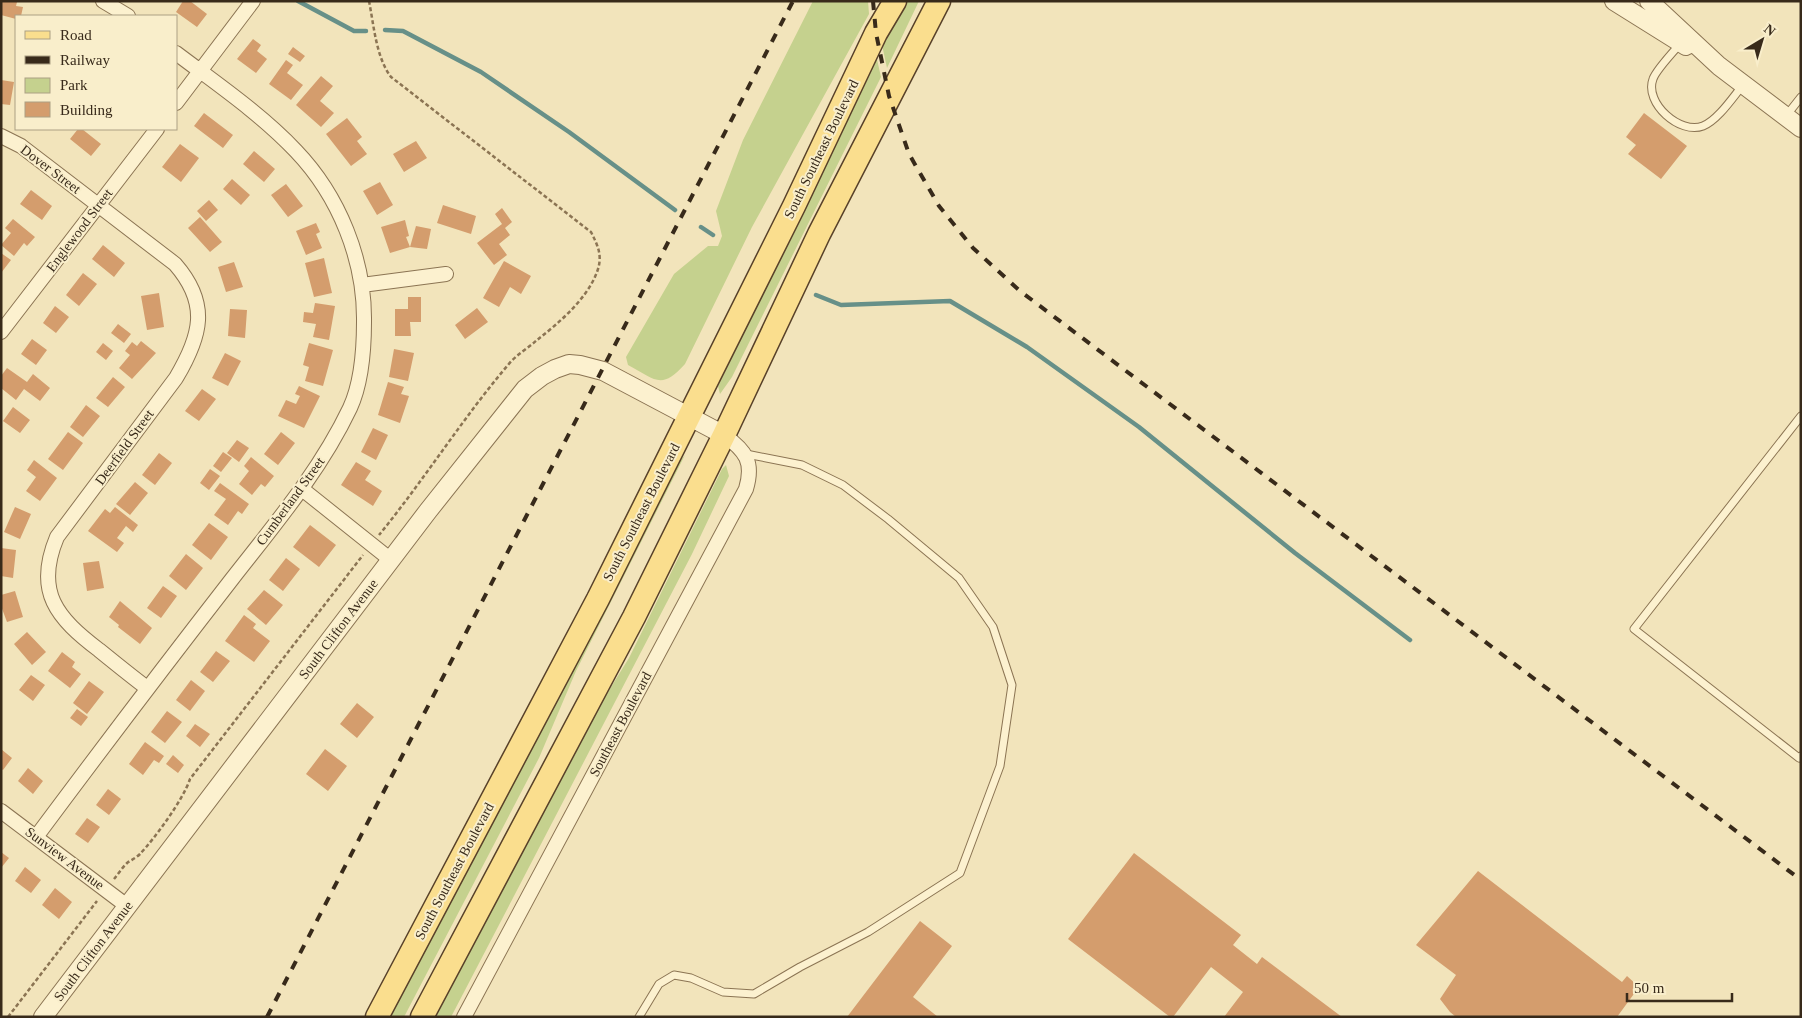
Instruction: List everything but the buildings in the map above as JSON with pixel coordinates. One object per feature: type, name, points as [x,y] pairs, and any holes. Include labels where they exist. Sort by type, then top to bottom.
[{"type":"main road","name":"South Southeast Boulevard","points":[[376,1017],[598,599],[794,206],[876,33],[895,1]]},
{"type":"main road","points":[[422,1017],[634,617],[724,436],[819,234],[939,1]]},
{"type":"street","points":[[103,1],[126,15]]},
{"type":"street","points":[[178,100],[253,1]]},
{"type":"street","points":[[1614,1],[1719,66],[1801,128]]},
{"type":"street","points":[[1649,1],[1719,66]]},
{"type":"street","name":"Cumberland Street","points":[[36,837],[147,688],[302,489],[327,451],[351,405],[361,367],[364,339],[362,285],[351,241],[338,212],[313,171],[281,136],[178,54]]},
{"type":"street","name":"Englewood Street","points":[[1,332],[155,130]]},
{"type":"street","name":"Dover Street","points":[[1,136],[16,142],[98,205]]},
{"type":"street","name":"Deerfield Street","points":[[98,205],[175,264],[186,277],[194,293],[198,310],[198,325],[192,351],[182,368],[57,538],[49,564],[50,591],[60,615],[85,640],[147,688]]},
{"type":"street","points":[[362,285],[446,274]]},
{"type":"street","name":"South Clifton Avenue","points":[[43,1017],[391,560],[520,394],[542,376],[569,364],[603,371],[724,436]]},
{"type":"street","points":[[724,436],[738,445],[745,454]]},
{"type":"street","name":"Southeast Boulevard","points":[[464,1017],[746,489],[750,476],[745,454]]},
{"type":"street","points":[[302,489],[391,560]]},
{"type":"street","name":"Sunview Avenue","points":[[1,811],[128,906]]},
{"type":"lane","points":[[1681,43],[1655,75],[1652,84],[1655,99],[1660,110],[1680,125],[1695,128],[1708,123],[1726,106],[1743,84]]},
{"type":"lane","points":[[1785,116],[1801,96]]},
{"type":"lane","points":[[1801,416],[1634,629],[1799,758],[1801,756]]},
{"type":"lane","points":[[639,1017],[659,984],[674,975],[691,978],[723,992],[754,994],[800,967],[868,932],[960,873],[1000,766],[1012,685],[993,627],[959,578],[844,485],[802,465],[745,454]]},
{"type":"path","points":[[8,1017],[126,864],[145,847],[180,801],[190,779],[372,544],[476,404],[510,363],[541,338],[573,307],[588,289],[597,272],[600,260],[599,248],[591,232],[392,78],[387,72],[379,52],[369,1]]},
{"type":"green space","points":[[813,1],[868,1],[869,14],[752,227],[685,364],[670,378],[658,380],[652,378],[628,365],[626,357],[674,274],[708,246],[718,246],[722,236],[716,211],[743,140]]},
{"type":"green space","points":[[905,1],[919,1],[887,68],[882,45]]},
{"type":"green space","points":[[876,55],[881,77],[732,377],[720,394],[718,386],[808,201]]},
{"type":"green space","points":[[685,455],[576,671],[539,758],[404,1017],[387,1017],[670,473]]},
{"type":"green space","points":[[726,465],[729,476],[692,554],[451,1017],[433,1017],[601,703],[629,658],[722,469]]},
{"type":"waterway","points":[[298,1],[354,31],[366,31]]},
{"type":"waterway","points":[[385,30],[403,31],[481,72],[569,132],[675,210]]},
{"type":"waterway","points":[[701,227],[713,235]]},
{"type":"waterway","points":[[816,295],[841,305],[950,301],[1027,347],[1139,427],[1295,553],[1410,640]]},
{"type":"railway","points":[[267,1017],[793,1]]},
{"type":"railway","points":[[873,1],[876,33],[889,96],[909,154],[939,206],[973,248],[1020,291],[1801,880]]}]
